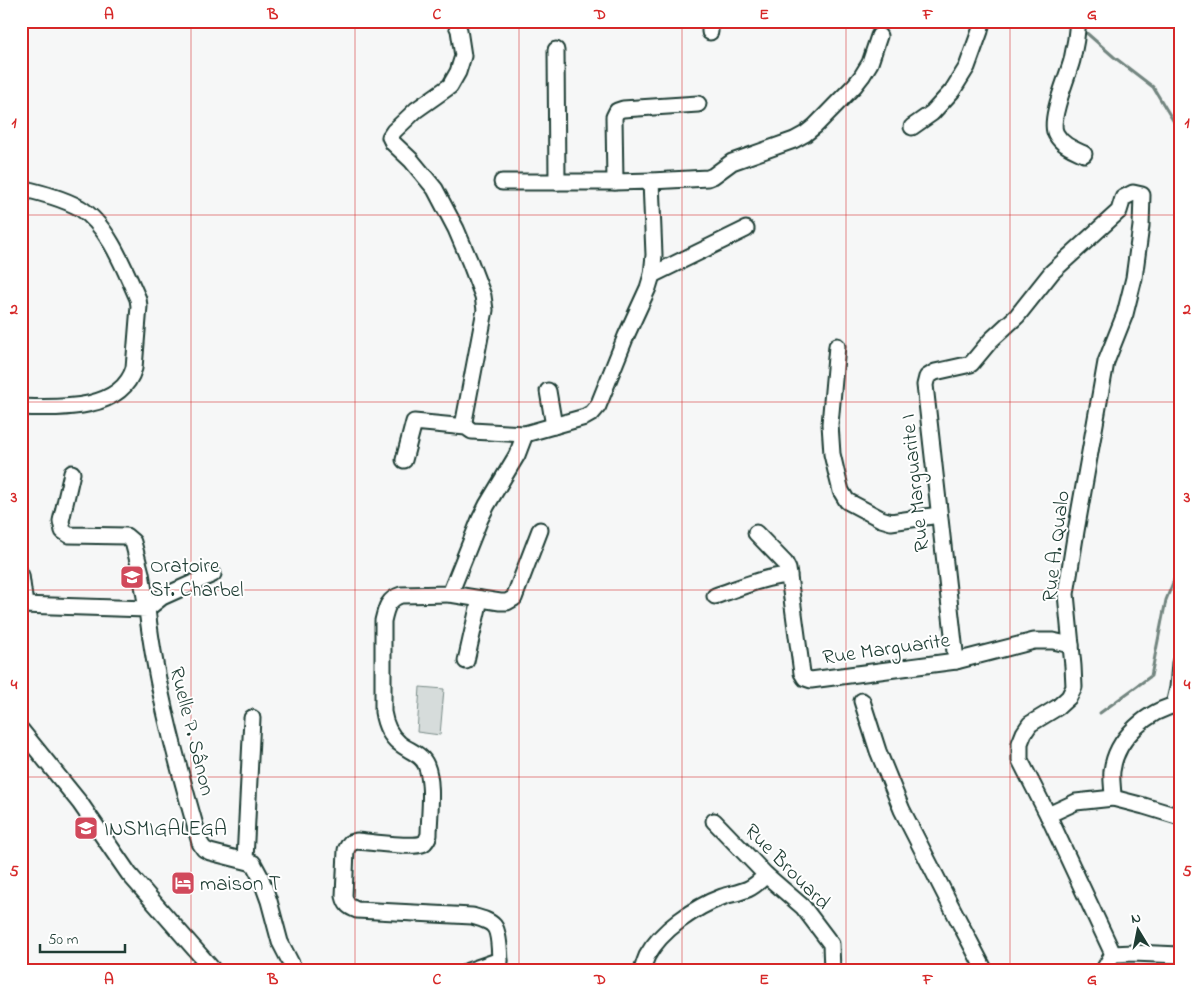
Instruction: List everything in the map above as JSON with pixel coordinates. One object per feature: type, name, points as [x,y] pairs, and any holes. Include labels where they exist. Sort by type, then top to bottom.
[{"type":"street","points":[[455,21],[459,30],[463,56],[458,72],[450,86],[416,110],[390,137],[392,143],[411,160],[435,189],[456,229],[483,296],[484,310],[464,421],[466,427]]},
{"type":"street","points":[[912,127],[932,113],[952,91],[967,67],[982,21]]},
{"type":"street","points":[[1078,21],[1072,61],[1054,122],[1055,133],[1062,143],[1084,154]]},
{"type":"street","points":[[502,182],[615,182],[708,178],[732,162],[794,140],[805,134],[822,120],[862,76],[870,63],[879,36]]},
{"type":"street","points":[[556,50],[557,182]]},
{"type":"street","points":[[615,182],[614,116],[617,111],[698,104]]},
{"type":"street","points":[[404,460],[414,422],[466,427],[472,431],[525,434],[585,417],[592,413],[598,406],[652,275],[654,255],[650,181]]},
{"type":"street","points":[[21,188],[68,202],[82,209],[97,223],[116,252],[138,299],[139,306],[134,368],[131,377],[121,389],[107,398],[88,404],[65,408],[21,407]]},
{"type":"street","name":"Rue A. Qualo","points":[[990,340],[1017,316],[1052,272],[1119,211],[1123,198],[1133,193],[1142,195],[1141,226],[1134,278],[1126,314],[1106,362],[1066,594],[1074,687],[1069,697],[1058,707],[1030,724],[1020,743],[1020,760],[1048,815],[1112,954]]},
{"type":"street","points":[[652,275],[746,228]]},
{"type":"street","name":"Rue Marguarite I","points":[[956,661],[925,385],[927,377],[935,372],[971,364],[990,340]]},
{"type":"street","points":[[838,346],[830,424],[832,454],[841,492],[847,501],[880,519],[891,522],[940,515]]},
{"type":"street","points":[[548,391],[554,426]]},
{"type":"street","points":[[450,594],[480,519],[517,455],[525,434]]},
{"type":"street","name":"Ruelle P. Sânon","points":[[72,473],[61,520],[63,531],[69,535],[126,536],[134,542],[141,572],[150,640],[164,710],[200,843],[204,849],[210,852],[245,860]]},
{"type":"street","points":[[468,971],[500,965],[497,933],[494,926],[485,920],[472,916],[357,910],[348,906],[344,896],[346,850],[350,843],[357,841],[411,846],[427,841],[429,835],[430,788],[426,764],[416,753],[399,743],[385,723],[382,703],[383,621],[389,602],[401,595],[450,594],[500,602],[507,602],[514,598],[540,530]]},
{"type":"street","name":"Rue Marguarite","points":[[756,533],[785,563],[788,569],[802,673],[805,678],[811,680],[956,661],[1034,641],[1053,641],[1071,645]]},
{"type":"street","points":[[21,575],[23,605],[147,609],[162,597],[214,574]]},
{"type":"street","points":[[715,596],[763,579],[789,575]]},
{"type":"street","points":[[466,661],[480,599]]},
{"type":"street","points":[[1113,798],[1112,771],[1117,754],[1123,743],[1144,720],[1158,711],[1177,705],[1180,663]]},
{"type":"street","points":[[862,701],[878,751],[902,810],[985,971]]},
{"type":"street","points":[[252,718],[245,860],[253,863],[260,876],[280,942],[295,971]]},
{"type":"street","points":[[21,730],[80,803],[129,874],[214,971]]},
{"type":"street","points":[[1048,815],[1076,802],[1113,798],[1180,817]]},
{"type":"street","name":"Rue Brouard","points":[[714,821],[766,875],[803,906],[831,944],[832,971]]},
{"type":"street","points":[[642,971],[646,957],[656,942],[670,929],[699,907],[723,896],[748,889],[757,884],[766,875]]},
{"type":"street","points":[[1103,971],[1112,954],[1180,955]]},
{"type":"shaded area","points":[[420,687],[444,689],[440,735],[417,732]]},
{"type":"waterway","points":[[1082,29],[1153,87],[1180,132]]},
{"type":"waterway","points":[[1180,366],[1177,374],[1180,450]]},
{"type":"waterway","points":[[1100,713],[1151,676],[1166,600],[1180,565]]},
{"type":"place","name":"Oratoire St. Charbel","points":[[132,577]]},
{"type":"place","name":"INSMIGALEGA","points":[[86,828]]},
{"type":"place","name":"maison T","points":[[183,883]]}]
